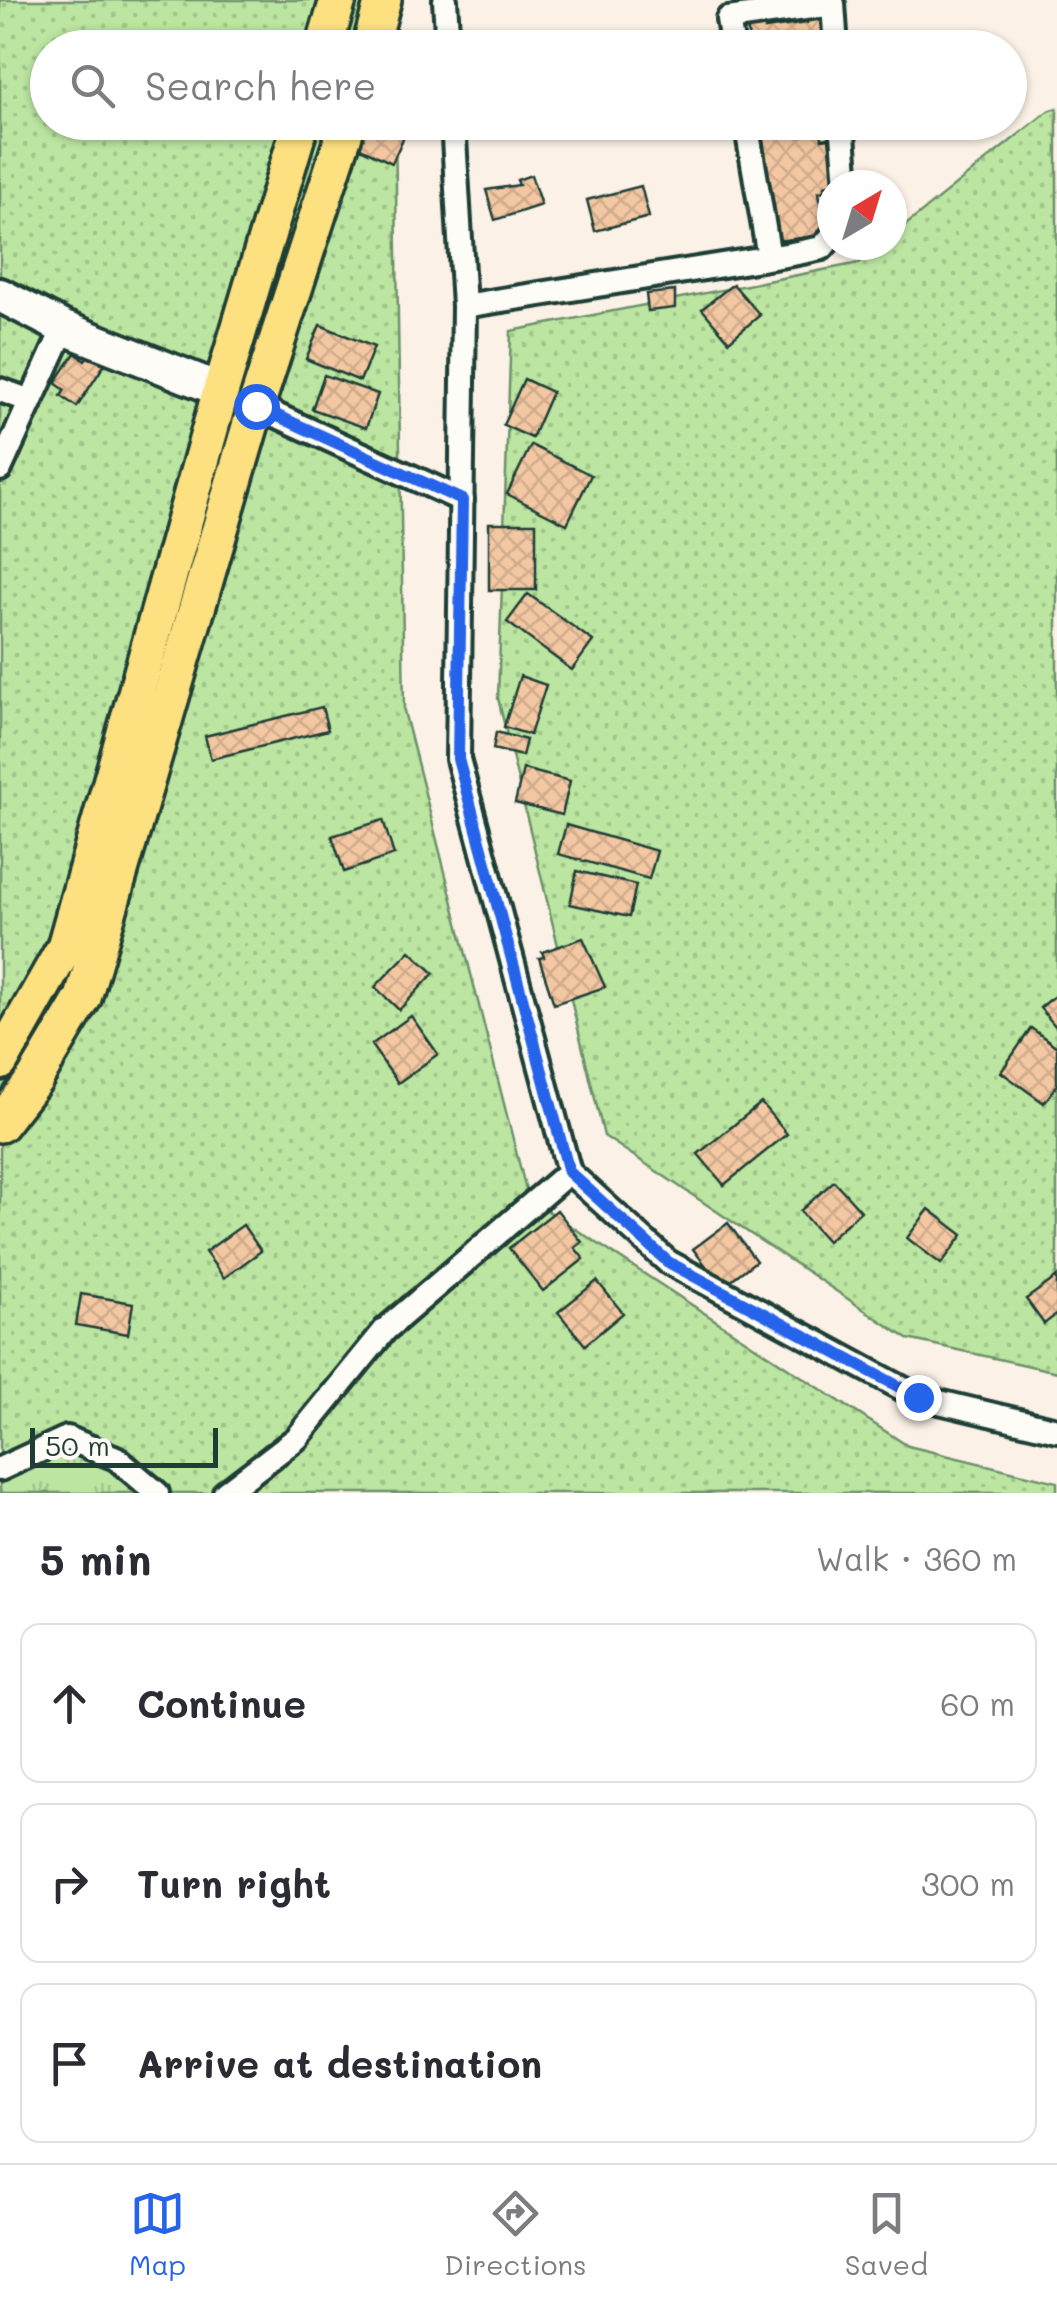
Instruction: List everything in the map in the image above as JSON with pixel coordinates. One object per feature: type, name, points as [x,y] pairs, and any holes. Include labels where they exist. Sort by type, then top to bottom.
[{"type":"main road","points":[[329,30],[338,0]]},
{"type":"main road","points":[[375,30],[384,0]]},
{"type":"main road","points":[[0,1062],[65,947],[220,390],[296,140]]},
{"type":"main road","points":[[0,1124],[36,1079],[83,998],[256,406],[342,140]]},
{"type":"street","points":[[445,0],[447,30]]},
{"type":"street","points":[[730,30],[728,19],[833,4],[835,30]]},
{"type":"street","points":[[454,140],[464,306],[458,759],[569,1172],[668,1262],[918,1397],[1057,1430]]},
{"type":"street","points":[[749,140],[770,257]]},
{"type":"street","points":[[843,140],[846,170]]},
{"type":"street","points":[[464,306],[817,249]]},
{"type":"street","points":[[0,294],[64,328],[220,390]]},
{"type":"street","points":[[0,469],[64,328]]},
{"type":"street","points":[[0,390],[31,401]]},
{"type":"street","points":[[256,406],[462,500]]},
{"type":"street","points":[[224,1493],[297,1438],[385,1330],[569,1172]]},
{"type":"street","points":[[0,1469],[67,1438],[116,1458],[157,1493]]},
{"type":"green space","points":[[0,0],[394,0],[394,30],[30,30],[30,140],[395,140],[404,711],[528,1198],[908,1446],[1057,1482],[1057,1493],[0,1493]]},
{"type":"green space","points":[[1057,108],[1057,1372],[908,1339],[604,1136],[498,698],[511,331],[863,260],[907,260],[907,224],[1012,140],[1027,140],[1027,128]]},
{"type":"green space","points":[[78,1452],[125,1478],[141,1493],[0,1493],[0,1479],[53,1456]]},
{"type":"building","points":[[826,7],[826,30],[748,30],[746,18],[764,16],[765,29],[807,23],[806,10]]},
{"type":"building","points":[[359,140],[402,140],[392,163],[356,146]]},
{"type":"building","points":[[762,140],[829,140],[833,170],[817,170],[817,236],[776,241]]},
{"type":"building","points":[[531,175],[541,205],[495,220],[486,190],[519,185],[517,180]]},
{"type":"building","points":[[641,186],[649,217],[595,231],[587,200]]},
{"type":"building","points":[[733,284],[760,315],[729,341],[702,309]]},
{"type":"building","points":[[675,291],[675,308],[648,311],[646,294]]},
{"type":"building","points":[[320,325],[374,347],[360,381],[306,359]]},
{"type":"building","points":[[91,351],[106,362],[77,407],[61,396],[65,390],[55,383],[75,353],[85,360]]},
{"type":"building","points":[[324,375],[378,394],[366,428],[312,409]]},
{"type":"building","points":[[524,379],[552,392],[532,438],[503,425]]},
{"type":"building","points":[[531,445],[591,475],[567,524],[507,494]]},
{"type":"building","points":[[489,523],[536,523],[536,590],[489,590]]},
{"type":"building","points":[[528,594],[593,641],[572,670],[507,622]]},
{"type":"building","points":[[520,676],[546,685],[530,735],[504,727]]},
{"type":"building","points":[[322,707],[328,730],[211,759],[205,736]]},
{"type":"building","points":[[496,732],[526,740],[522,756],[493,749]]},
{"type":"building","points":[[523,769],[570,781],[562,815],[515,803]]},
{"type":"building","points":[[383,820],[394,855],[344,872],[332,836]]},
{"type":"building","points":[[566,825],[657,851],[649,879],[558,854]]},
{"type":"building","points":[[577,871],[636,885],[629,917],[570,904]]},
{"type":"building","points":[[583,938],[605,987],[554,1004],[539,958],[544,957],[542,952]]},
{"type":"building","points":[[410,951],[434,973],[399,1010],[375,987]]},
{"type":"building","points":[[1057,994],[1057,1028],[1040,1008]]},
{"type":"building","points":[[411,1016],[438,1054],[398,1083],[371,1045]]},
{"type":"building","points":[[1031,1028],[1057,1047],[1057,1085],[1044,1103],[1001,1072]]},
{"type":"building","points":[[761,1103],[787,1134],[724,1185],[698,1154]]},
{"type":"building","points":[[834,1181],[861,1211],[827,1241],[800,1211]]},
{"type":"building","points":[[929,1209],[963,1235],[941,1264],[907,1238]]},
{"type":"building","points":[[557,1210],[582,1242],[575,1248],[584,1259],[543,1291],[509,1248]]},
{"type":"building","points":[[728,1223],[756,1261],[722,1287],[693,1249]]},
{"type":"building","points":[[243,1225],[261,1251],[224,1278],[205,1252]]},
{"type":"building","points":[[1057,1277],[1057,1314],[1044,1324],[1026,1299]]},
{"type":"building","points":[[597,1281],[623,1313],[585,1345],[558,1312]]},
{"type":"building","points":[[81,1294],[133,1303],[128,1334],[76,1325]]},
{"type":"route","points":[[256,406],[462,500],[458,759],[569,1172],[668,1262],[918,1397]]}]
